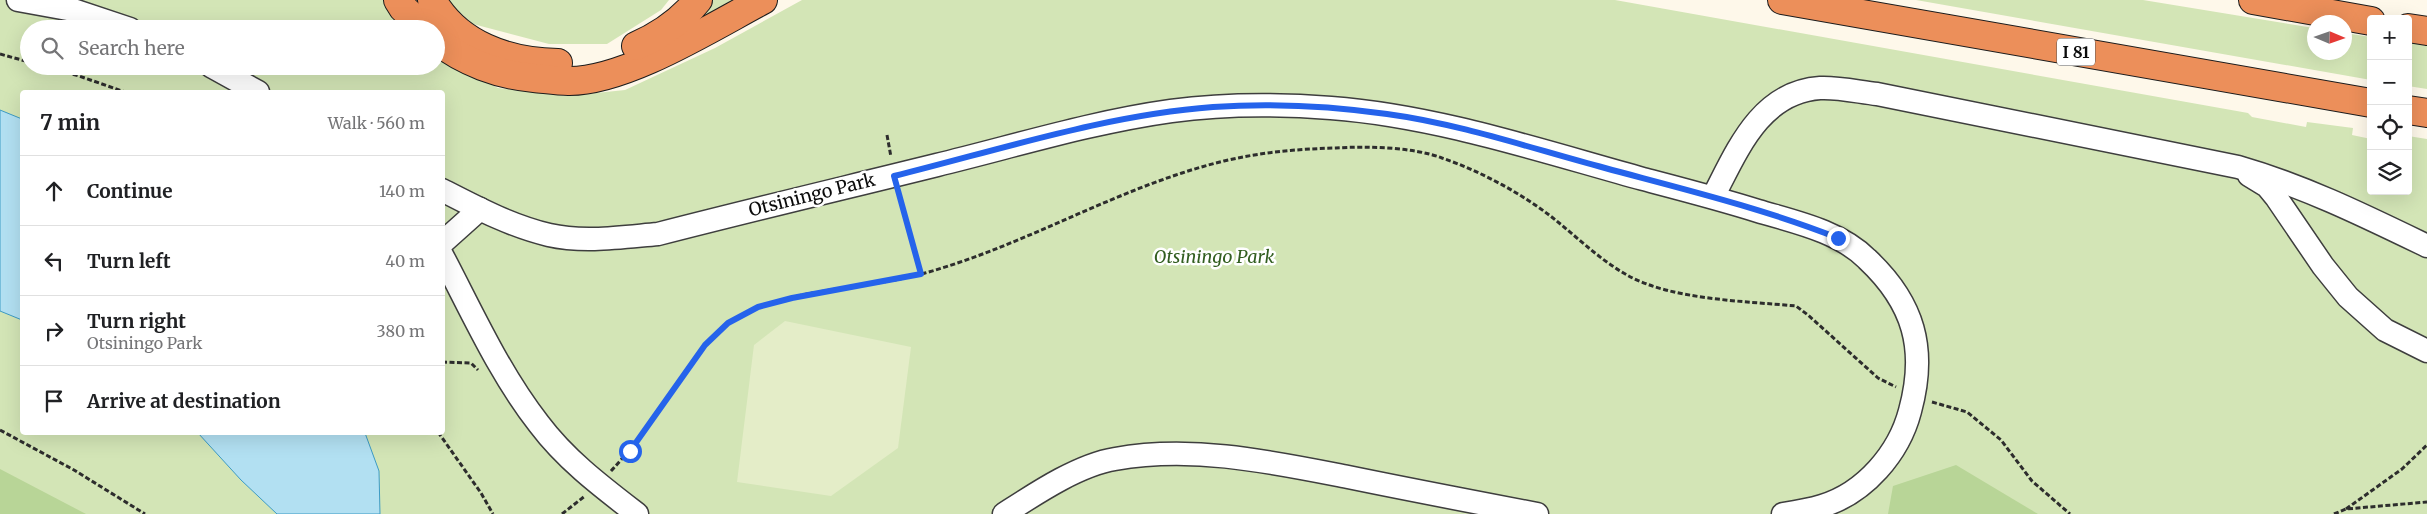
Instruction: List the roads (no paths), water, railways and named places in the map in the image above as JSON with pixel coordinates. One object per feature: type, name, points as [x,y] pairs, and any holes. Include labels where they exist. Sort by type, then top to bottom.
[{"type":"highway","points":[[398,0],[415,20]]},
{"type":"highway","points":[[432,0],[440,14],[467,40],[504,55],[552,63],[575,63],[618,54],[642,43],[669,27],[690,10],[698,0]]},
{"type":"highway","points":[[445,46],[465,58],[489,69],[516,77],[569,81],[603,76],[643,62],[763,0]]},
{"type":"highway","name":"I 81","points":[[1782,0],[2367,102]]},
{"type":"highway","points":[[2253,0],[2367,20]]},
{"type":"highway","points":[[2412,29],[2427,31]]},
{"type":"highway","points":[[2412,111],[2427,113]]},
{"type":"lane","points":[[18,0],[73,10],[103,20]]},
{"type":"lane","points":[[227,75],[254,90]]},
{"type":"lane","points":[[1713,197],[1739,146],[1754,123],[1774,104],[1803,90],[1822,88],[1877,94],[2238,167],[2280,179],[2320,195],[2427,246]]},
{"type":"lane","name":"Otsiningo Park","points":[[445,192],[506,222],[551,235],[605,239],[658,234],[826,190],[894,176],[1090,127],[1170,111],[1215,107],[1287,106],[1332,108],[1389,114],[1444,125],[1713,197],[1808,226],[1838,238],[1866,256],[1896,290],[1911,322],[1919,366],[1914,397],[1906,426],[1886,461],[1855,490],[1820,507],[1783,514]]},
{"type":"lane","points":[[2238,167],[2267,186],[2323,266],[2348,297],[2386,330],[2427,351]]},
{"type":"lane","points":[[445,240],[480,209]]},
{"type":"lane","points":[[445,261],[509,382],[539,425],[598,484],[637,514]]},
{"type":"lane","points":[[1004,514],[1089,466],[1114,459],[1166,453],[1224,456],[1273,463],[1537,514]]},
{"type":"water","points":[[0,110],[20,118],[20,319],[0,311]]},
{"type":"water","points":[[200,435],[366,435],[379,471],[380,514],[277,514],[241,480]]}]
